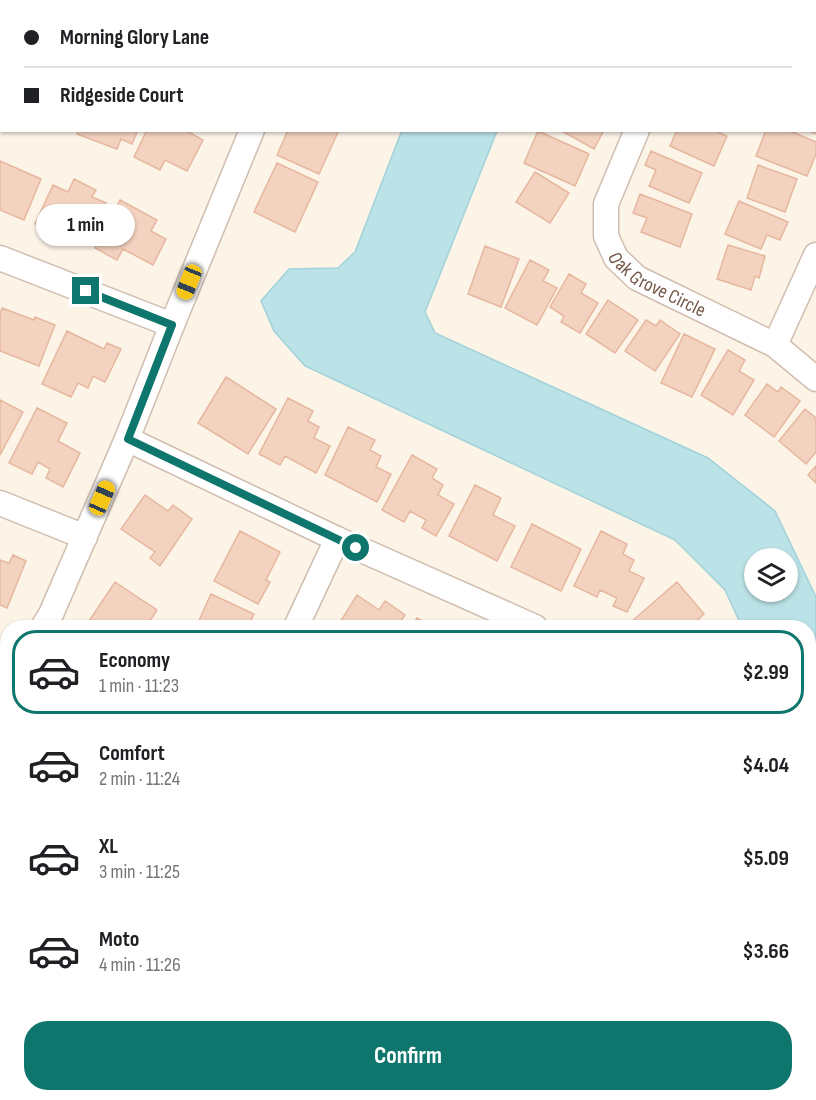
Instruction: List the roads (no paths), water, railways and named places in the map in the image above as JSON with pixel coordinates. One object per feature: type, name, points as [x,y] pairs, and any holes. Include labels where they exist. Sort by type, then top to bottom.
[{"type":"street","points":[[47,620],[128,439],[250,132]]},
{"type":"street","name":"Oak Grove Circle","points":[[636,132],[606,204],[606,236],[616,258],[637,278],[775,345],[816,379]]},
{"type":"street","points":[[775,345],[816,255]]},
{"type":"street","points":[[0,258],[172,325]]},
{"type":"street","points":[[128,439],[337,539],[519,620]]},
{"type":"street","points":[[0,503],[85,537]]},
{"type":"street","points":[[299,620],[337,539]]},
{"type":"water","points":[[401,132],[497,132],[425,312],[435,333],[708,458],[775,511],[793,548],[744,548],[744,602],[798,602],[798,559],[816,597],[816,620],[739,620],[725,590],[675,540],[305,366],[274,331],[261,301],[289,269],[338,268],[355,252]]}]
